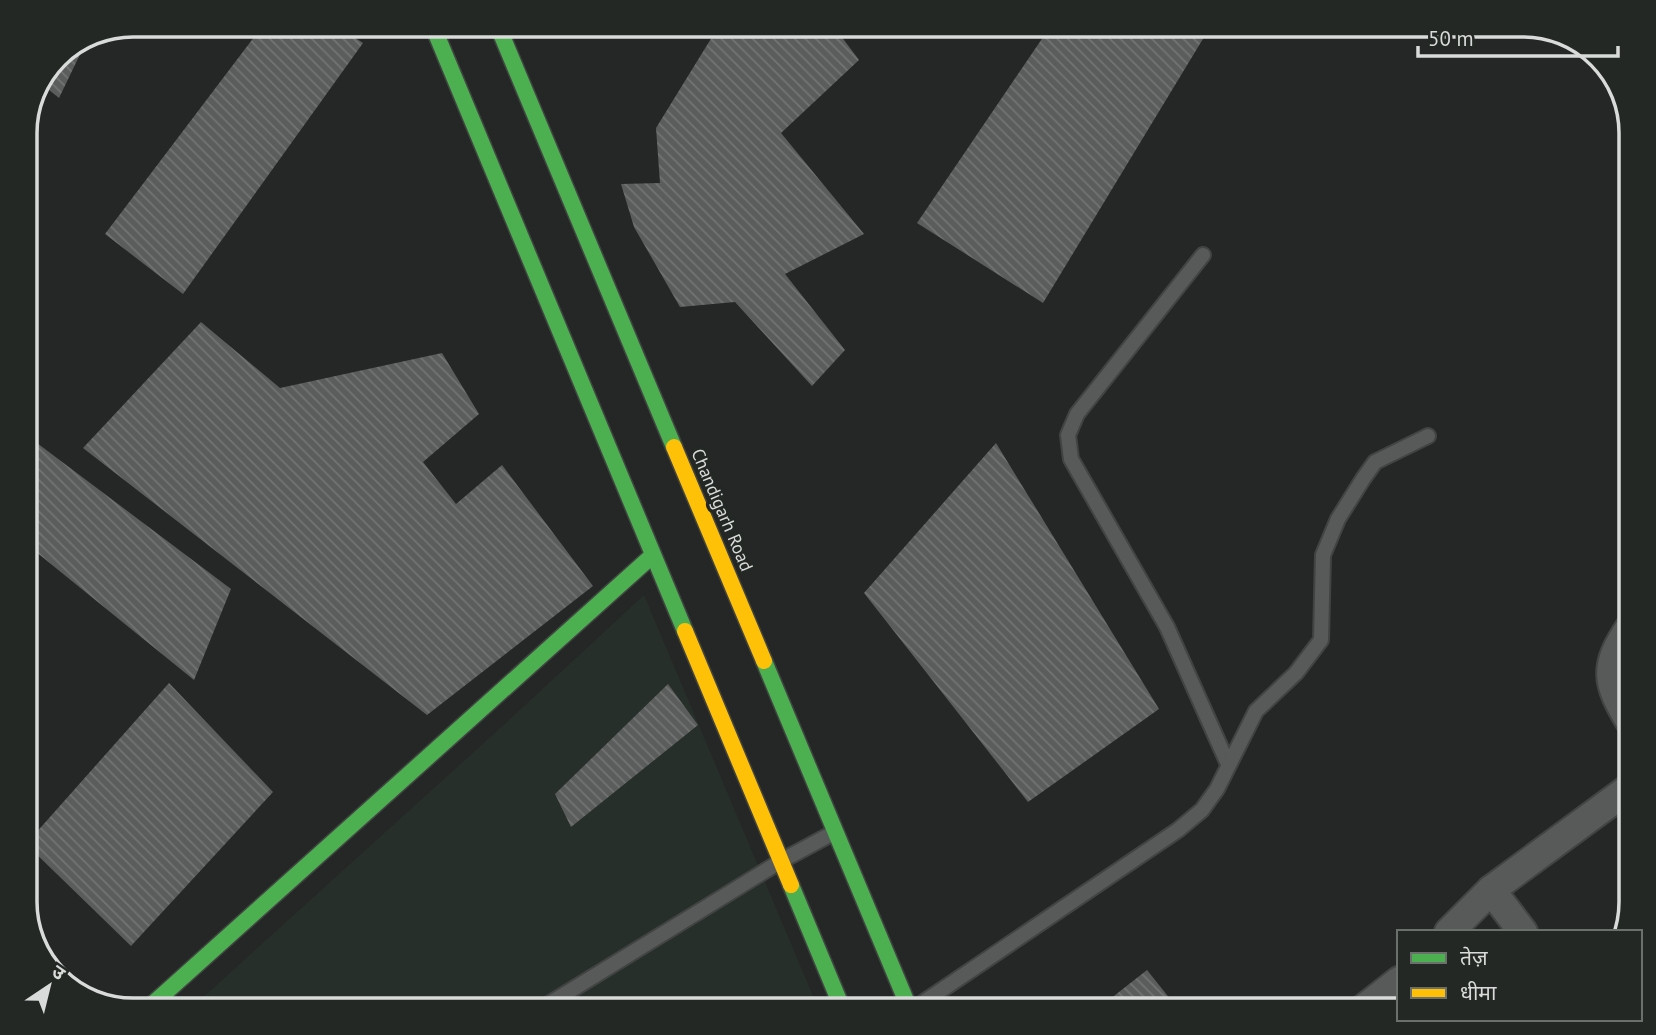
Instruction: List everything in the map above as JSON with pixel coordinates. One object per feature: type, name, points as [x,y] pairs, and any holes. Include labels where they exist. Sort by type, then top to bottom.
[{"type":"main road","points":[[437,37],[838,998]]},
{"type":"main road","name":"Chandigarh Road","points":[[502,37],[905,998]]},
{"type":"main road","points":[[159,998],[653,555]]},
{"type":"street","points":[[1619,644],[1611,665],[1609,682],[1619,700]]},
{"type":"street","points":[[1451,930],[1491,890],[1619,796]]},
{"type":"street","points":[[1491,890],[1521,930]]},
{"type":"street","points":[[1377,998],[1397,983]]},
{"type":"lane","points":[[1203,255],[1076,414],[1068,435],[1072,459],[1167,627],[1228,764]]},
{"type":"lane","points":[[928,998],[1178,830],[1202,810],[1256,711],[1296,673],[1321,640],[1323,555],[1338,519],[1375,462],[1428,436]]},
{"type":"lane","points":[[558,998],[781,861],[836,832]]},
{"type":"shaded area","points":[[644,595],[814,998],[202,998]]},
{"type":"building","points":[[254,37],[354,37],[363,43],[183,294],[105,234]]},
{"type":"building","points":[[712,37],[842,37],[859,60],[781,133],[864,234],[785,274],[845,350],[812,386],[735,302],[680,307],[634,227],[621,184],[660,183],[656,128]]},
{"type":"building","points":[[1043,37],[1204,37],[1043,303],[917,223]]},
{"type":"building","points":[[81,52],[59,98],[48,89],[65,65]]},
{"type":"building","points":[[201,322],[280,388],[442,353],[479,414],[423,462],[456,504],[502,465],[593,586],[427,715],[83,448]]},
{"type":"building","points":[[37,443],[231,589],[194,680],[37,553]]},
{"type":"building","points":[[996,443],[1159,709],[1028,802],[864,593]]},
{"type":"building","points":[[169,683],[273,792],[131,946],[37,855],[37,832]]},
{"type":"building","points":[[668,684],[698,725],[571,827],[555,794]]},
{"type":"building","points":[[1147,970],[1169,998],[1111,998]]},
{"type":"traffic: fast","points":[[437,37],[685,631]]},
{"type":"traffic: fast","points":[[502,37],[674,447]]},
{"type":"traffic: fast","points":[[159,998],[653,555]]},
{"type":"traffic: fast","points":[[764,661],[905,998]]},
{"type":"traffic: fast","points":[[791,885],[838,998]]},
{"type":"traffic: slow","points":[[674,447],[764,661]]},
{"type":"traffic: slow","points":[[685,631],[791,885]]}]
